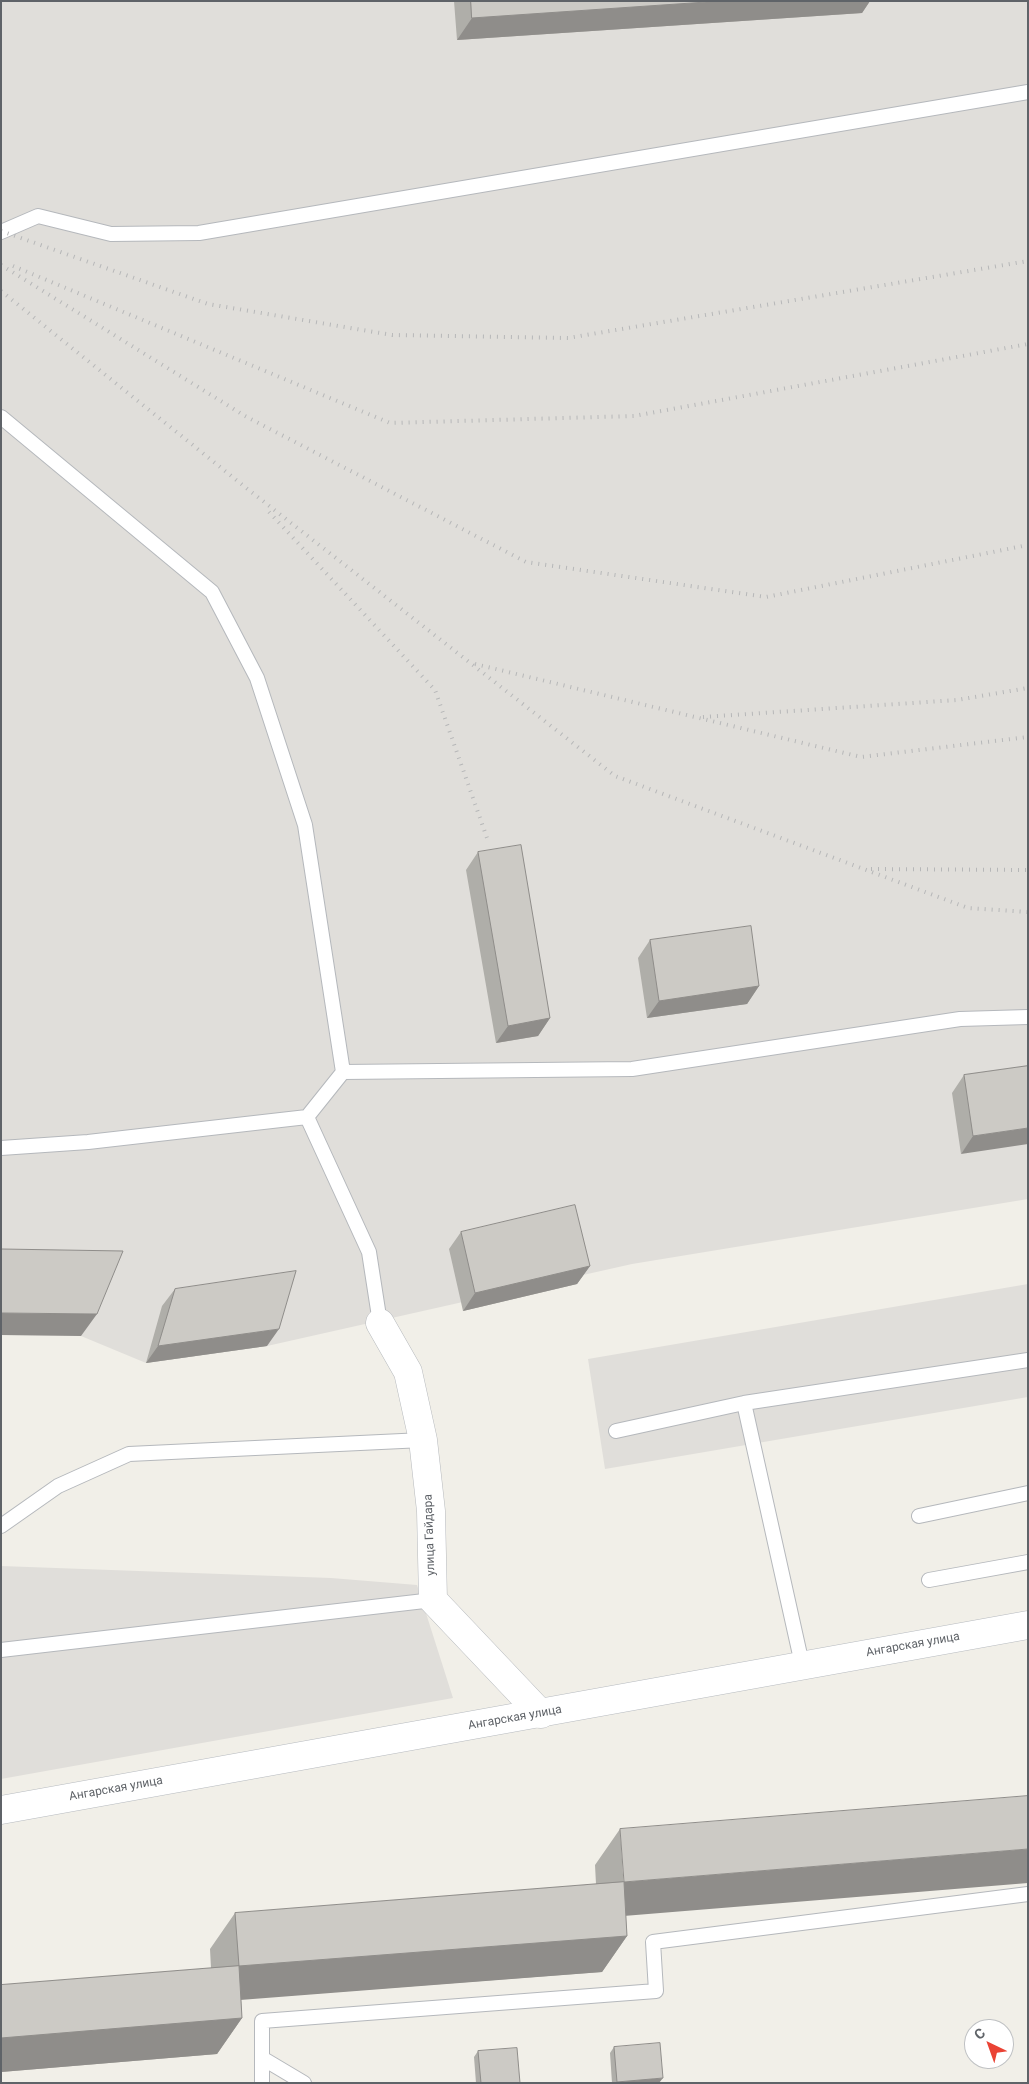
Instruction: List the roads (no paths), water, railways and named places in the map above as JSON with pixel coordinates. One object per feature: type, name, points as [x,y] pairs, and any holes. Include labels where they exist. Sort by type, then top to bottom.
[{"type":"street","name":"улица Гайдара","points":[[380,1323],[408,1372],[423,1440],[431,1511],[433,1600]]},
{"type":"street","points":[[433,1600],[541,1714]]},
{"type":"street","name":"Ангарская улица","points":[[1,1810],[541,1714],[802,1664],[1028,1624]]},
{"type":"lane","points":[[1,232],[38,216],[111,234],[199,233],[1028,92]]},
{"type":"lane","points":[[1,417],[212,592],[235,635],[257,678],[305,825],[343,1072],[306,1117],[88,1142],[1,1148]]},
{"type":"lane","points":[[343,1072],[632,1070],[960,1020],[1028,1017]]},
{"type":"lane","points":[[306,1117],[369,1252],[380,1323]]},
{"type":"lane","points":[[616,1431],[744,1403],[1028,1360]]},
{"type":"lane","points":[[744,1403],[802,1664]]},
{"type":"lane","points":[[1,1526],[58,1486],[129,1454],[423,1440]]},
{"type":"lane","points":[[919,1516],[1028,1493]]},
{"type":"lane","points":[[928,1580],[1028,1562]]},
{"type":"lane","points":[[1,1650],[433,1600]]},
{"type":"lane","points":[[262,2083],[262,2021],[656,1991],[653,1942],[1028,1894]]},
{"type":"lane","points":[[262,2058],[304,2083]]},
{"type":"railway","points":[[1,231],[208,304],[392,335],[568,338],[1028,261]]},
{"type":"railway","points":[[1,265],[245,416],[526,562],[766,597],[1028,545]]},
{"type":"railway","points":[[13,266],[390,423],[634,416],[1028,344]]},
{"type":"railway","points":[[1,291],[245,487],[615,776],[968,908],[1028,912]]},
{"type":"railway","points":[[269,512],[435,690],[487,838]]},
{"type":"railway","points":[[475,664],[861,757],[1028,737]]},
{"type":"railway","points":[[703,717],[957,700],[1028,688]]},
{"type":"railway","points":[[871,869],[1028,870]]}]
